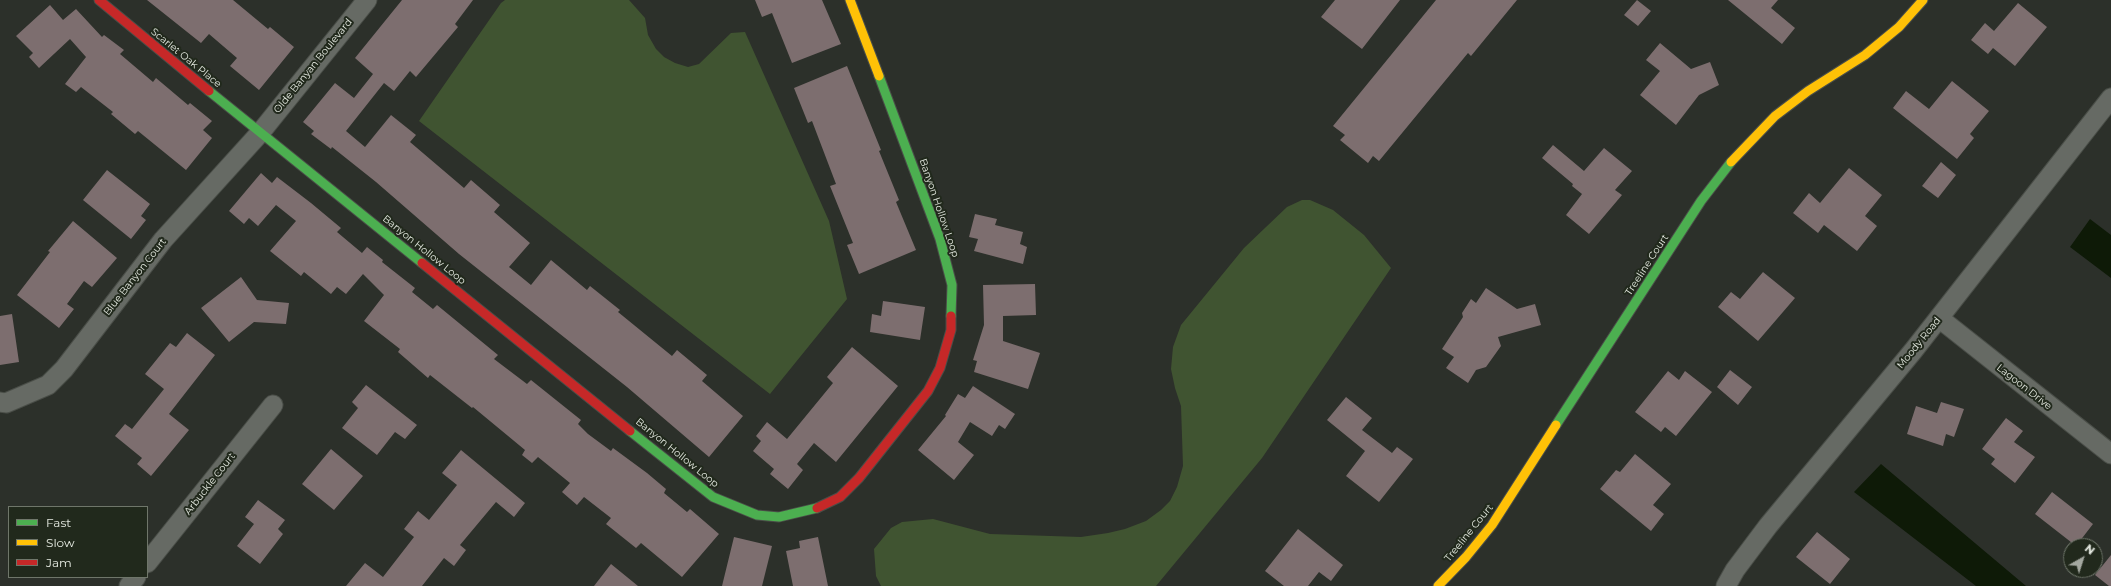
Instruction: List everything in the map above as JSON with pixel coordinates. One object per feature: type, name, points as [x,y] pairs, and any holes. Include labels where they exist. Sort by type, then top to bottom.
[{"type":"street","name":"Scarlet Oak Place","points":[[99,0],[260,133]]},
{"type":"street","name":"Olde Banyan Boulevard","points":[[260,133],[367,0]]},
{"type":"street","name":"Banyon Hollow Loop","points":[[260,133],[714,497],[757,515],[779,517],[812,511],[840,497],[859,478],[928,391],[940,368],[951,330],[952,285],[940,239],[850,0]]},
{"type":"street","name":"Treeline Court","points":[[1438,586],[1466,557],[1492,525],[1701,201],[1722,171],[1775,116],[1808,91],[1865,55],[1899,27],[1923,0]]},
{"type":"street","name":"Moody Road","points":[[1726,586],[1735,570],[1768,526],[1939,318],[2111,98]]},
{"type":"street","name":"Blue Banyon Court","points":[[0,402],[6,403],[23,397],[48,385],[64,369],[163,240],[260,133]]},
{"type":"street","name":"Lagoon Drive","points":[[1939,318],[2111,454]]},
{"type":"street","name":"Arbuckle Court","points":[[148,562],[273,405]]},
{"type":"street","points":[[129,586],[135,578]]},
{"type":"green space","points":[[505,0],[629,0],[645,18],[648,35],[656,49],[664,57],[675,63],[688,67],[699,64],[731,33],[745,32],[829,221],[847,299],[770,394],[419,121],[501,3]]},
{"type":"green space","points":[[1302,200],[1310,200],[1333,210],[1364,235],[1391,268],[1262,458],[1156,586],[881,586],[876,576],[874,549],[891,528],[902,522],[933,519],[990,534],[1081,537],[1125,529],[1146,521],[1161,510],[1170,501],[1177,487],[1183,466],[1181,406],[1171,369],[1173,347],[1181,325],[1244,248],[1287,207]]},
{"type":"shaded area","points":[[2090,219],[2111,235],[2111,278],[2070,247]]},
{"type":"shaded area","points":[[1881,464],[2026,586],[1976,586],[1854,492]]},
{"type":"building","points":[[147,0],[233,0],[268,29],[270,27],[294,47],[259,90],[230,66],[237,58],[209,34],[201,43]]},
{"type":"building","points":[[402,0],[473,0],[455,24],[458,27],[416,77],[410,71],[394,91],[384,83],[346,131],[365,147],[391,115],[416,135],[410,142],[464,188],[471,180],[500,205],[494,212],[530,243],[509,267],[531,285],[551,260],[587,290],[590,286],[620,310],[618,312],[672,356],[677,350],[707,375],[702,381],[743,416],[709,457],[627,387],[459,254],[376,182],[332,147],[331,149],[311,134],[314,131],[303,122],[335,83],[354,98],[373,74],[355,58]]},
{"type":"building","points":[[755,0],[822,0],[841,44],[792,63],[772,13],[762,17]]},
{"type":"building","points":[[1335,0],[1400,0],[1362,49],[1321,17]]},
{"type":"building","points":[[1436,0],[1517,0],[1471,56],[1468,53],[1379,161],[1373,156],[1368,163],[1340,140],[1345,135],[1333,126]]},
{"type":"building","points":[[1637,0],[1651,11],[1638,26],[1624,15]]},
{"type":"building","points":[[1728,0],[1778,0],[1771,8],[1795,28],[1782,44]]},
{"type":"building","points":[[2018,3],[2047,27],[2015,66],[1993,48],[1988,54],[1971,40],[1985,23],[1994,31]]},
{"type":"building","points":[[50,5],[63,20],[76,9],[102,37],[104,35],[124,50],[120,54],[153,82],[156,78],[188,105],[190,103],[212,121],[203,130],[212,138],[186,170],[138,131],[135,134],[111,114],[113,112],[81,87],[76,92],[65,84],[86,57],[70,39],[39,68],[29,57],[33,53],[16,36]]},
{"type":"building","points":[[1660,43],[1691,69],[1710,62],[1719,85],[1699,95],[1676,125],[1640,95],[1660,71],[1646,60]]},
{"type":"building","points":[[847,66],[881,150],[879,151],[899,200],[896,202],[916,250],[859,274],[847,245],[853,243],[830,186],[836,184],[812,121],[808,123],[794,88]]},
{"type":"building","points":[[1952,81],[1989,111],[1970,134],[1974,138],[1957,159],[1893,108],[1906,91],[1929,109]]},
{"type":"building","points":[[1553,145],[1584,171],[1604,148],[1632,171],[1615,190],[1622,195],[1589,234],[1566,215],[1582,194],[1572,186],[1573,184],[1542,158]]},
{"type":"building","points":[[1941,162],[1956,175],[1938,198],[1922,186]]},
{"type":"building","points":[[1849,168],[1882,195],[1865,216],[1877,226],[1857,251],[1824,225],[1818,233],[1793,213],[1809,193],[1820,203]]},
{"type":"building","points":[[107,170],[150,204],[141,216],[146,220],[131,239],[83,200]]},
{"type":"building","points":[[261,173],[272,183],[277,177],[311,203],[341,228],[337,232],[362,253],[367,247],[383,260],[382,262],[415,288],[412,292],[433,309],[437,305],[498,355],[494,359],[527,384],[531,380],[581,420],[578,424],[588,434],[611,451],[613,448],[647,473],[666,489],[664,493],[687,512],[690,509],[719,534],[682,577],[641,543],[636,548],[606,524],[611,518],[584,497],[577,505],[562,492],[570,483],[538,457],[532,463],[522,455],[525,450],[473,407],[472,408],[430,375],[428,378],[398,352],[400,349],[364,321],[384,295],[363,274],[346,294],[337,287],[331,294],[304,272],[301,276],[270,251],[296,221],[276,205],[258,226],[249,218],[244,224],[229,211]]},
{"type":"building","points":[[975,214],[997,219],[995,225],[1023,232],[1020,244],[1027,247],[1023,264],[974,251],[978,239],[969,237]]},
{"type":"building","points":[[73,221],[117,258],[92,287],[84,281],[67,304],[74,309],[59,328],[17,295],[50,252],[48,251]]},
{"type":"building","points":[[1763,272],[1795,298],[1758,341],[1718,307],[1731,292],[1740,299]]},
{"type":"building","points":[[241,277],[257,300],[289,303],[286,324],[254,322],[229,342],[201,308]]},
{"type":"building","points":[[1035,284],[1036,315],[1003,316],[1003,341],[1040,353],[1028,389],[974,372],[977,361],[973,360],[984,325],[983,285]]},
{"type":"building","points":[[1486,288],[1517,309],[1535,304],[1541,325],[1498,337],[1501,346],[1486,367],[1476,370],[1468,383],[1446,368],[1454,357],[1442,349],[1463,317],[1462,313],[1471,299],[1476,303]]},
{"type":"building","points":[[883,301],[925,307],[920,340],[870,332],[872,314],[881,316]]},
{"type":"building","points":[[12,314],[19,362],[0,365],[0,316]]},
{"type":"building","points":[[187,333],[215,355],[169,414],[189,430],[151,476],[137,464],[142,458],[115,436],[125,424],[132,429],[164,389],[145,374],[170,343],[176,347]]},
{"type":"building","points":[[852,347],[898,386],[836,462],[814,443],[797,464],[803,470],[788,489],[770,474],[774,469],[753,451],[761,441],[756,436],[767,422],[787,439],[833,383],[827,377]]},
{"type":"building","points":[[1730,370],[1752,387],[1738,405],[1717,387]]},
{"type":"building","points":[[1668,371],[1679,380],[1685,371],[1712,392],[1676,436],[1665,427],[1661,432],[1635,412]]},
{"type":"building","points":[[366,385],[417,425],[405,439],[395,432],[377,455],[342,428],[358,408],[352,402]]},
{"type":"building","points":[[973,386],[1015,414],[1005,429],[999,425],[992,436],[970,422],[958,442],[974,455],[954,480],[918,450],[946,416],[945,415],[958,394],[965,398]]},
{"type":"building","points":[[1346,397],[1372,418],[1362,430],[1392,453],[1397,447],[1413,459],[1379,502],[1346,476],[1365,451],[1327,420]]},
{"type":"building","points":[[1941,402],[1964,409],[1954,437],[1946,434],[1943,446],[1907,434],[1916,406],[1937,413]]},
{"type":"building","points":[[2006,418],[2023,431],[2014,442],[2035,457],[2015,483],[1991,464],[1995,459],[1982,449]]},
{"type":"building","points":[[331,449],[363,476],[334,510],[302,484]]},
{"type":"building","points":[[461,450],[525,503],[514,517],[496,502],[460,545],[466,550],[454,566],[444,558],[422,586],[346,586],[365,563],[383,577],[414,537],[404,529],[418,511],[429,520],[457,485],[442,473]]},
{"type":"building","points":[[1635,454],[1671,484],[1653,505],[1664,514],[1651,531],[1600,489],[1616,470],[1620,472]]},
{"type":"building","points":[[2052,492],[2093,524],[2082,538],[2066,538],[2035,514]]},
{"type":"building","points":[[258,500],[285,520],[278,529],[283,534],[260,564],[237,546],[254,524],[245,517]]},
{"type":"building","points":[[1298,529],[1343,565],[1331,581],[1319,572],[1308,586],[1284,586],[1265,571]]},
{"type":"building","points":[[1817,532],[1850,559],[1830,584],[1796,557]]},
{"type":"building","points":[[734,537],[772,546],[762,586],[722,586]]},
{"type":"building","points":[[818,537],[828,586],[793,586],[786,551],[800,548],[799,541]]},
{"type":"building","points":[[2111,555],[2111,586],[2099,578],[2103,578],[2103,565]]},
{"type":"building","points":[[611,564],[638,586],[594,586]]},
{"type":"traffic: fast","points":[[879,76],[940,239],[952,285],[951,316]]},
{"type":"traffic: fast","points":[[209,91],[422,263]]},
{"type":"traffic: fast","points":[[1556,425],[1701,201],[1731,162]]},
{"type":"traffic: fast","points":[[630,431],[713,497],[757,515],[779,517],[817,508]]},
{"type":"traffic: slow","points":[[850,0],[879,76]]},
{"type":"traffic: slow","points":[[1731,162],[1775,116],[1808,91],[1865,55],[1899,27],[1923,0]]},
{"type":"traffic: slow","points":[[1438,586],[1466,557],[1492,525],[1556,425]]},
{"type":"traffic: jam","points":[[99,0],[209,91]]},
{"type":"traffic: jam","points":[[422,263],[630,431]]},
{"type":"traffic: jam","points":[[817,508],[840,497],[859,478],[928,391],[940,368],[951,330],[951,316]]}]
